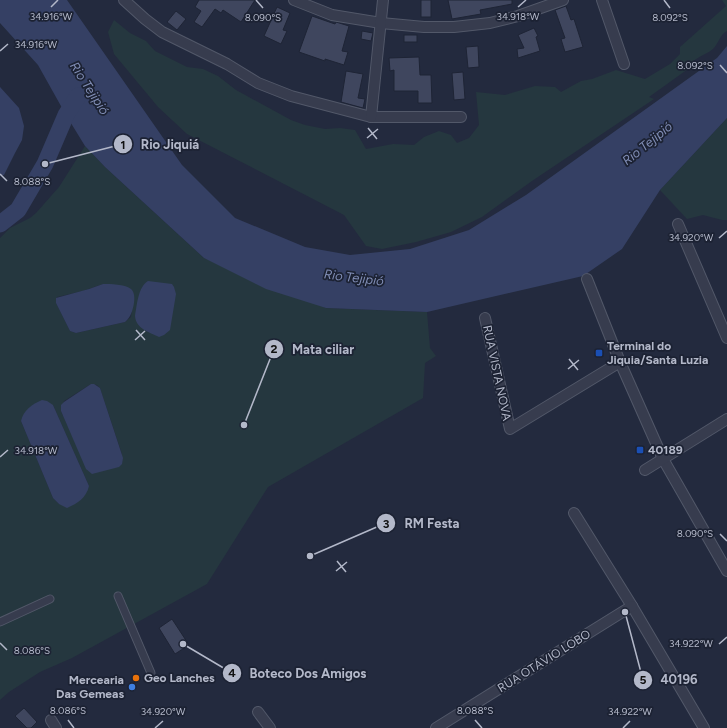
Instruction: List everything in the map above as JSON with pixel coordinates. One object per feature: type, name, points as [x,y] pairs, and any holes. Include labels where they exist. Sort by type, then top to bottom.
[{"type":"street","points":[[124,0],[162,32],[227,64],[258,83],[291,96],[371,117],[461,117]]},
{"type":"street","points":[[294,0],[332,15],[381,23],[424,27],[454,27],[490,23],[518,16],[563,0]]},
{"type":"street","points":[[371,117],[383,0]]},
{"type":"street","points":[[602,0],[624,64]]},
{"type":"street","points":[[678,224],[726,332]]},
{"type":"street","points":[[587,279],[620,362],[663,459],[727,571]]},
{"type":"street","name":"RUA VISTA NOVA","points":[[485,318],[510,429],[620,362]]},
{"type":"street","points":[[645,470],[727,419]]},
{"type":"street","points":[[574,513],[632,606],[704,728]]},
{"type":"street","points":[[118,596],[151,673]]},
{"type":"street","points":[[0,622],[50,599]]},
{"type":"street","name":"RUA OTÁVIO LOBO","points":[[436,728],[632,606]]},
{"type":"street","points":[[258,712],[270,728]]},
{"type":"shaded area","points":[[722,0],[727,0],[727,31],[723,34],[713,49],[696,59],[688,69],[649,97],[654,99],[532,181],[482,217],[451,232],[416,242],[382,249],[366,246],[344,215],[187,134],[158,107],[114,54],[108,32],[114,20],[130,33],[146,41],[155,51],[187,67],[203,69],[218,76],[236,90],[291,120],[305,125],[325,129],[340,128],[355,130],[366,149],[393,144],[414,145],[424,137],[439,131],[451,135],[457,143],[469,138],[479,125],[476,92],[505,95],[535,86],[555,87],[561,92],[581,81],[592,79],[616,70],[645,79],[670,64],[680,54],[680,47],[726,6]]},
{"type":"shaded area","points":[[727,118],[727,220],[703,215],[687,219],[660,190]]},
{"type":"shaded area","points":[[85,146],[105,167],[204,258],[326,308],[427,312],[430,348],[436,356],[425,363],[423,398],[268,487],[207,584],[72,658],[40,672],[9,692],[0,700],[0,238],[10,228],[30,218],[36,213],[59,187]],"holes":[[[103,284],[134,294],[131,317],[125,322],[76,333],[70,331],[56,303],[57,297],[83,291]],[[91,384],[97,385],[100,388],[122,454],[88,471],[61,411],[64,401]],[[53,405],[89,486],[59,504],[53,498],[21,421]]]},
{"type":"water","name":"Rio Tejipió","points":[[0,0],[67,0],[182,165],[235,218],[305,247],[350,255],[410,249],[469,230],[526,195],[717,58],[727,46],[727,118],[660,190],[622,249],[583,276],[427,312],[326,308],[266,289],[204,258],[105,167],[85,146],[38,65],[0,23]]},
{"type":"water","points":[[0,87],[19,108],[24,126],[22,140],[4,175],[0,176]]},
{"type":"water","points":[[148,281],[172,284],[176,294],[170,330],[159,337],[140,327],[135,316],[140,292],[142,287]]},
{"type":"water","points":[[103,284],[125,286],[131,289],[134,296],[134,306],[128,319],[125,322],[76,333],[70,331],[56,303],[56,298]]},
{"type":"water","points":[[91,384],[94,384],[100,388],[123,458],[122,464],[119,467],[92,474],[86,469],[61,411],[61,405],[64,402]]},
{"type":"water","points":[[42,400],[53,405],[89,486],[86,494],[81,500],[67,508],[59,504],[53,498],[21,421],[28,408]]},
{"type":"building","points":[[199,0],[255,0],[241,22],[223,10],[221,13],[215,9],[202,27],[194,22],[201,11],[195,7]]},
{"type":"building","points":[[421,0],[431,0],[431,17],[421,17]]},
{"type":"building","points":[[448,0],[512,0],[512,4],[480,10],[481,14],[452,19]]},
{"type":"building","points":[[566,6],[571,20],[574,19],[583,47],[565,52],[561,39],[565,38],[555,10]]},
{"type":"building","points":[[277,7],[290,13],[283,30],[287,31],[281,44],[264,36]]},
{"type":"building","points":[[176,11],[186,19],[177,30],[167,22]]},
{"type":"building","points":[[312,16],[335,24],[336,22],[349,26],[342,51],[348,52],[344,65],[325,59],[325,61],[299,52]]},
{"type":"building","points":[[534,28],[538,36],[536,37],[540,51],[518,58],[517,49],[524,48],[518,35]]},
{"type":"building","points":[[362,31],[373,33],[371,41],[361,39]]},
{"type":"building","points":[[404,35],[417,35],[417,42],[404,42]]},
{"type":"building","points":[[478,46],[479,67],[468,68],[466,47]]},
{"type":"building","points":[[419,57],[420,75],[431,75],[432,103],[418,103],[418,91],[394,91],[394,70],[390,71],[389,58]]},
{"type":"building","points":[[346,71],[363,74],[358,98],[365,99],[363,108],[341,102]]},
{"type":"building","points":[[463,72],[465,99],[454,100],[452,73]]},
{"type":"building","points":[[172,619],[189,645],[175,654],[159,628]]},
{"type":"building","points":[[24,708],[37,722],[31,728],[27,728],[15,716]]},
{"type":"waterway","points":[[0,224],[18,210],[45,164],[66,115],[78,96]]},
{"type":"place","name":"Rio Jiquiá","points":[[45,164]]},
{"type":"place","name":"Terminal do Jiquia/Santa Luzia","points":[[599,353]]},
{"type":"place","name":"Mata ciliar","points":[[244,425]]},
{"type":"place","name":"40189","points":[[640,450]]},
{"type":"place","name":"RM Festa","points":[[310,556]]},
{"type":"place","name":"40196","points":[[625,612]]},
{"type":"place","name":"Boteco Dos Amigos","points":[[183,644]]},
{"type":"place","name":"Geo Lanches","points":[[136,678]]},
{"type":"place","name":"Mercearia Das Gemeas","points":[[132,687]]}]
